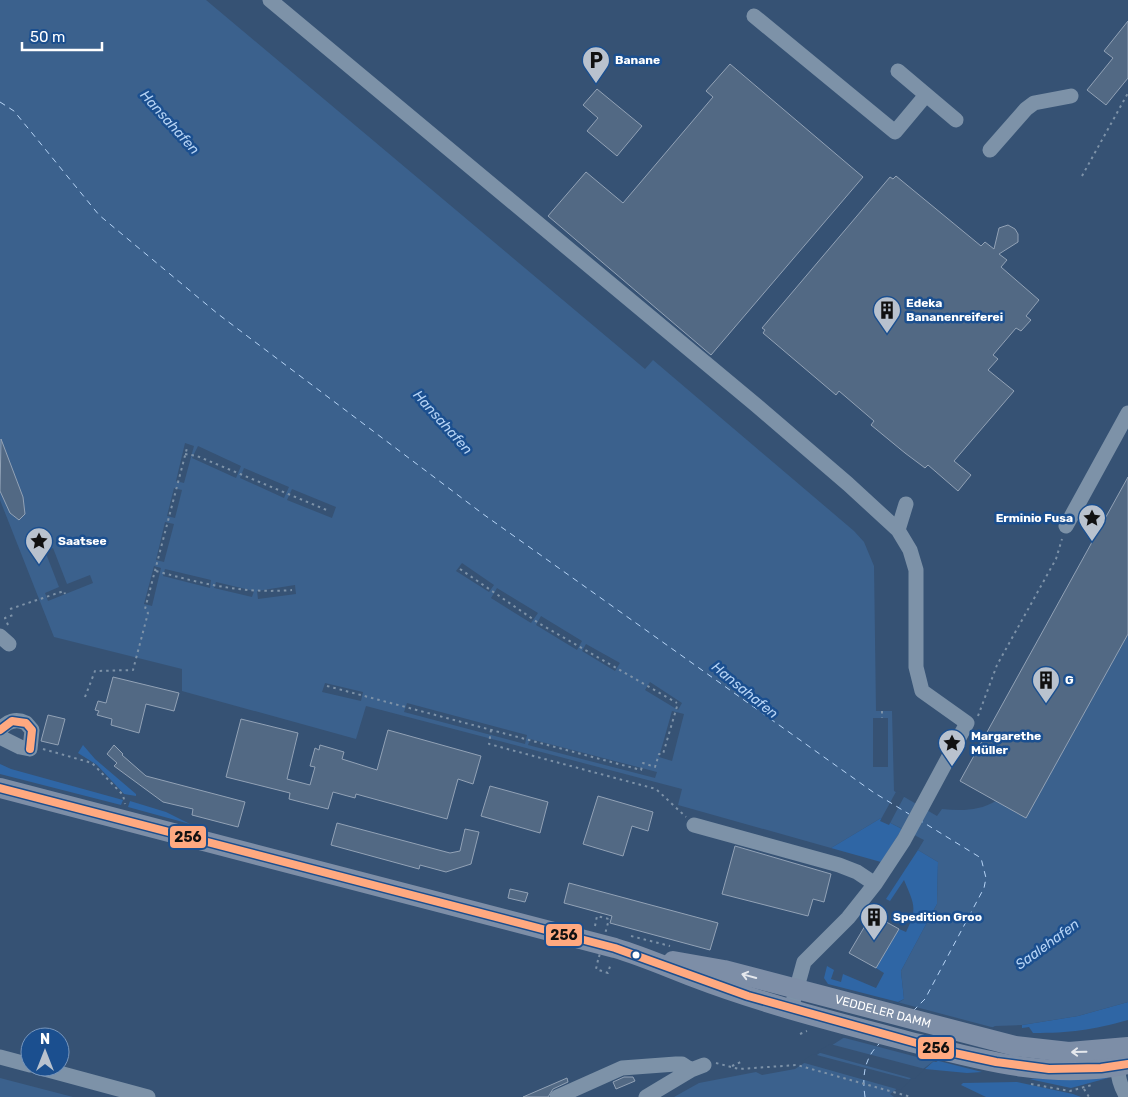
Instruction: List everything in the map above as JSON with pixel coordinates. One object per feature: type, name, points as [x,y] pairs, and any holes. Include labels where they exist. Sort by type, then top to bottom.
[{"type":"main road","name":"VEDDELER DAMM","points":[[0,788],[648,958],[693,977],[792,1009],[952,1053],[994,1063],[1060,1070],[1123,1065]]},
{"type":"main road","name":"VEDDELER DAMM","points":[[648,958],[695,963],[1022,1048],[1091,1051],[1128,1047]]},
{"type":"street","points":[[270,0],[756,405],[848,484],[898,530],[910,550],[916,570],[916,667],[922,691],[967,723],[904,840],[875,884],[848,918],[804,962],[792,1009]]},
{"type":"street","points":[[754,16],[895,132],[926,94]]},
{"type":"street","points":[[898,70],[956,120]]},
{"type":"street","points":[[990,150],[1026,109],[1034,103],[1071,96]]},
{"type":"street","points":[[1066,526],[1128,413]]},
{"type":"street","points":[[898,530],[906,504]]},
{"type":"street","points":[[0,730],[12,720],[26,723],[32,730],[30,749],[20,747],[0,737]]},
{"type":"street","points":[[694,825],[839,865],[857,872],[875,884]]},
{"type":"street","name":"VEDDELER DAMM","points":[[1123,1065],[1128,1047]]},
{"type":"street","points":[[0,1057],[20,1062]]},
{"type":"street","points":[[557,1097],[622,1068],[682,1064],[697,1068]]},
{"type":"street","points":[[1123,1065],[1120,1083],[1126,1097]]},
{"type":"street","points":[[646,1097],[697,1068]]},
{"type":"street","points":[[70,1076],[148,1097]]},
{"type":"path","points":[[1082,176],[1128,93]]},
{"type":"path","points":[[85,697],[95,671],[133,670],[148,613],[146,609],[155,571],[187,448]]},
{"type":"path","points":[[185,454],[197,456],[329,511]]},
{"type":"path","points":[[967,723],[978,716],[997,664],[1056,559],[1066,526]]},
{"type":"path","points":[[327,686],[360,693],[532,742],[641,770],[643,763],[655,767],[659,754],[663,754],[677,704],[651,686],[540,624],[495,595],[460,569]]},
{"type":"path","points":[[155,571],[218,587],[249,592],[292,590]]},
{"type":"path","points":[[10,609],[65,592]]},
{"type":"path","points":[[5,618],[13,615]]},
{"type":"path","points":[[882,711],[882,718]]},
{"type":"path","points":[[491,730],[489,744],[656,789],[694,825]]},
{"type":"path","points":[[31,746],[92,763],[123,795],[126,807]]},
{"type":"path","points":[[594,927],[597,916],[609,919],[596,969],[608,973]]},
{"type":"path","points":[[800,1034],[807,1030]]},
{"type":"path","points":[[732,1066],[743,1061]]},
{"type":"path","points":[[697,1068],[717,1063],[739,1069],[797,1065],[911,1097]]},
{"type":"path","points":[[1084,1089],[1089,1097]]},
{"type":"shaded area","points":[[83,745],[95,759],[136,796],[124,794],[97,765],[78,753]]},
{"type":"shaded area","points":[[0,764],[11,769],[123,800],[121,805],[0,774]]},
{"type":"shaded area","points":[[130,801],[166,812],[190,824],[128,807]]},
{"type":"shaded area","points":[[881,818],[902,829],[881,862],[831,848]]},
{"type":"shaded area","points":[[918,850],[938,862],[937,904],[901,971],[904,999],[898,1002],[828,984],[824,978],[827,966],[834,970],[831,979],[841,982],[843,974],[876,988],[884,973],[876,968],[899,929],[906,932],[913,911],[912,901],[904,880],[890,901],[886,899]]},
{"type":"shaded area","points":[[1128,1002],[1128,1020],[1092,1029],[1033,1033],[1029,1027],[1022,1028],[1022,1025],[1078,1016]]},
{"type":"shaded area","points":[[935,1060],[982,1072],[967,1073],[925,1069]]},
{"type":"shaded area","points":[[1106,1075],[1108,1078],[1071,1088],[1029,1079]]},
{"type":"shaded area","points":[[1017,1082],[1081,1097],[986,1097],[961,1085],[963,1083]]},
{"type":"water","points":[[0,0],[206,0],[645,369],[653,360],[854,531],[864,542],[874,566],[876,711],[892,711],[894,791],[937,816],[942,809],[970,810],[996,801],[1026,817],[1128,634],[1128,1002],[1078,1016],[1022,1025],[995,1026],[935,1060],[890,1094],[894,1097],[674,1097],[699,1083],[756,1072],[762,1075],[795,1069],[904,999],[901,971],[937,904],[938,862],[918,850],[924,840],[881,818],[831,848],[678,805],[682,789],[366,706],[356,739],[182,691],[182,669],[54,637],[0,500]]},
{"type":"water","points":[[0,1078],[73,1097],[0,1097]]},
{"type":"pier","points":[[185,443],[194,446],[184,483],[176,481]]},
{"type":"pier","points":[[198,446],[241,466],[236,478],[192,458]]},
{"type":"pier","points":[[244,468],[289,487],[284,498],[240,478]]},
{"type":"pier","points":[[174,488],[182,490],[175,518],[167,516]]},
{"type":"pier","points":[[292,489],[336,507],[332,518],[287,500]]},
{"type":"pier","points":[[165,522],[174,524],[164,562],[156,560]]},
{"type":"pier","points":[[53,548],[67,584],[90,575],[93,583],[48,601],[45,593],[59,587],[45,551]]},
{"type":"pier","points":[[462,563],[494,585],[489,592],[456,571]]},
{"type":"pier","points":[[154,566],[161,568],[152,606],[144,604]]},
{"type":"pier","points":[[165,569],[211,580],[210,588],[163,576]]},
{"type":"pier","points":[[216,582],[254,591],[252,597],[214,588]]},
{"type":"pier","points":[[295,585],[296,594],[258,599],[257,591]]},
{"type":"pier","points":[[497,588],[538,613],[531,623],[491,598]]},
{"type":"pier","points":[[541,616],[582,641],[577,650],[536,625]]},
{"type":"pier","points":[[586,644],[620,663],[615,671],[582,651]]},
{"type":"pier","points":[[650,682],[682,703],[678,710],[645,690]]},
{"type":"pier","points":[[325,683],[363,692],[361,701],[322,692]]},
{"type":"pier","points":[[407,703],[527,735],[525,744],[404,712]]},
{"type":"pier","points":[[672,711],[684,714],[672,761],[659,757]]},
{"type":"pier","points":[[873,718],[888,718],[888,767],[873,767]]},
{"type":"pier","points":[[530,739],[657,772],[655,778],[528,745]]},
{"type":"pier","points":[[897,790],[905,795],[889,825],[880,821]]},
{"type":"pier","points":[[897,1002],[995,1028],[936,1062],[841,1037]]},
{"type":"pier","points":[[830,1044],[925,1069],[914,1079],[817,1052]]},
{"type":"pier","points":[[813,1054],[911,1080],[900,1090],[801,1062]]},
{"type":"building","points":[[1128,21],[1128,78],[1106,105],[1087,90],[1113,58],[1104,51]]},
{"type":"building","points":[[730,64],[863,177],[711,355],[548,216],[586,172],[623,203],[713,97],[706,91]]},
{"type":"building","points":[[597,89],[642,126],[617,156],[587,131],[598,118],[583,105]]},
{"type":"building","name":"Edeka Bananenreiferei","points":[[896,176],[981,246],[985,242],[994,249],[999,228],[1008,225],[1015,229],[1018,234],[1018,242],[999,254],[1007,260],[1001,267],[1039,300],[1026,316],[1031,320],[1021,331],[1016,328],[993,355],[998,359],[988,370],[1014,391],[954,461],[971,475],[958,491],[928,465],[925,468],[871,425],[874,421],[839,391],[836,395],[763,333],[765,330],[762,328],[890,177],[893,179]]},
{"type":"building","points":[[1,439],[23,497],[25,514],[19,520],[10,513],[0,491]]},
{"type":"building","name":"G","points":[[1128,477],[1128,634],[1026,818],[960,781]]},
{"type":"building","points":[[113,677],[179,693],[174,711],[146,704],[139,733],[111,725],[112,719],[97,715],[99,711],[95,710],[98,701],[106,703]]},
{"type":"building","points":[[48,715],[65,719],[58,745],[41,741]]},
{"type":"building","points":[[241,719],[298,733],[287,779],[310,785],[315,767],[310,766],[315,748],[319,750],[320,745],[344,752],[342,759],[377,770],[388,730],[481,756],[473,784],[458,779],[447,819],[356,794],[355,798],[333,792],[328,809],[289,799],[290,793],[226,777]]},
{"type":"building","points":[[114,745],[122,755],[146,776],[245,802],[238,827],[192,815],[193,809],[163,802],[114,766],[117,763],[107,754]]},
{"type":"building","points":[[490,786],[548,802],[540,833],[481,816]]},
{"type":"building","points":[[598,796],[653,812],[648,831],[632,826],[623,856],[583,844]]},
{"type":"building","points":[[337,823],[450,853],[460,851],[465,829],[479,832],[471,864],[446,872],[420,865],[419,869],[331,845]]},
{"type":"building","points":[[735,846],[831,874],[824,902],[813,899],[808,916],[722,894]]},
{"type":"building","points":[[569,883],[718,923],[710,950],[610,923],[612,916],[564,903]]},
{"type":"building","points":[[510,889],[528,893],[525,902],[508,898]]},
{"type":"building","name":"Spedition Groo","points":[[872,914],[899,929],[876,968],[849,953]]},
{"type":"building","points":[[624,1077],[633,1077],[635,1081],[616,1089],[613,1082]]},
{"type":"building","points":[[567,1078],[568,1082],[553,1089],[548,1097],[523,1097]]},
{"type":"ferry route","points":[[0,102],[14,111],[99,215],[218,314],[483,514],[873,792],[909,814]]},
{"type":"ferry route","points":[[913,1011],[925,999],[984,888],[986,878],[981,858],[921,821]]},
{"type":"ferry route","points":[[865,1097],[865,1068],[870,1055],[880,1043]]},
{"type":"transit line","name":"256","points":[[0,730],[12,721],[26,723],[32,730],[30,749]]},
{"type":"transit line","name":"256","points":[[0,788],[615,948],[748,996],[945,1051],[996,1062],[1049,1069],[1101,1068],[1128,1064]]},
{"type":"place","name":"Banane","points":[[596,84]]},
{"type":"place","name":"Edeka Bananenreiferei","points":[[887,334]]},
{"type":"place","name":"Erminio Fusa","points":[[1092,542]]},
{"type":"place","name":"Saatsee","points":[[39,565]]},
{"type":"place","name":"G","points":[[1046,704]]},
{"type":"place","name":"Margarethe Müller","points":[[952,767]]},
{"type":"place","name":"Spedition Groo","points":[[874,941]]},
{"type":"water label","name":"Hansahafen","points":[[170,122]]},
{"type":"water label","name":"Hansahafen","points":[[443,422]]},
{"type":"water label","name":"Hansahafen","points":[[745,690]]},
{"type":"water label","name":"Saalehafen","points":[[1047,944]]}]
